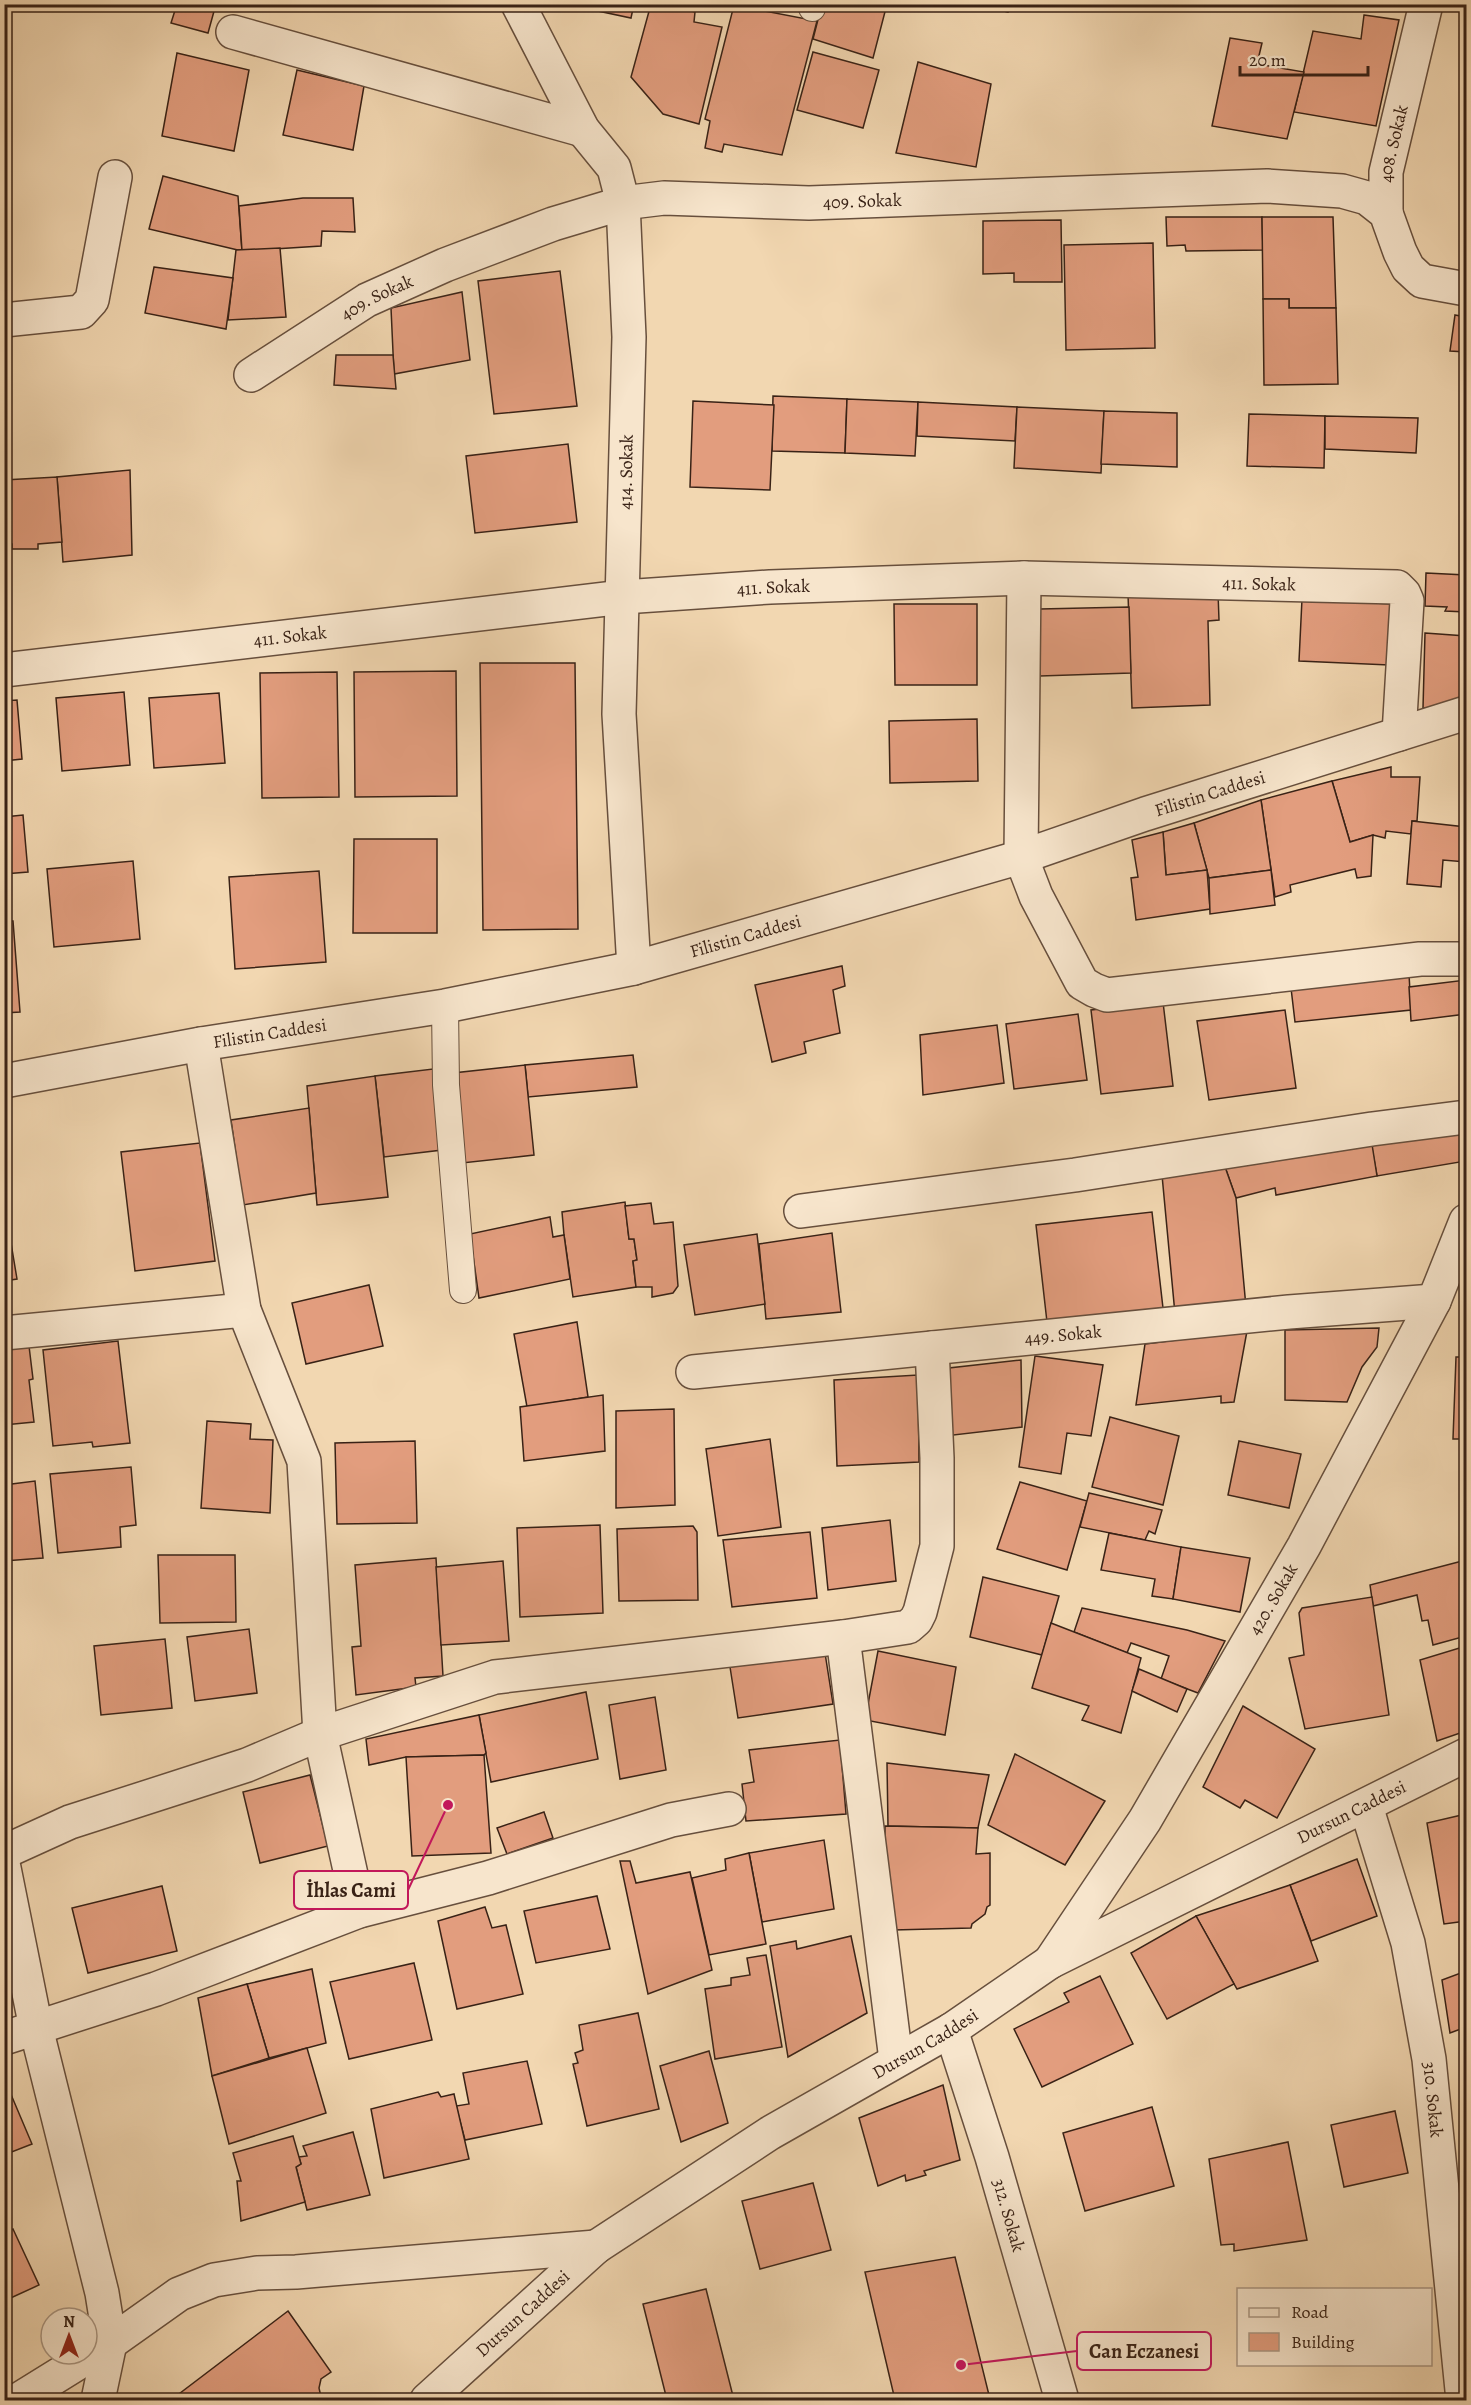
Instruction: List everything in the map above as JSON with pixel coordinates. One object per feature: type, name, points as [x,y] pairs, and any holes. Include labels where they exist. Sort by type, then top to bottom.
[{"type":"street","name":"414. Sokak","points":[[518,4],[583,130],[614,168],[623,203],[629,337],[619,714],[634,968]]},
{"type":"street","name":"408. Sokak","points":[[1386,213],[1386,172],[1426,4]]},
{"type":"street","points":[[233,32],[583,130]]},
{"type":"street","points":[[4,320],[81,312],[92,300],[115,177]]},
{"type":"street","name":"409. Sokak","points":[[250,375],[368,300],[456,261],[554,224],[623,203],[664,198],[809,203],[1267,186],[1342,191],[1367,198],[1386,213]]},
{"type":"street","points":[[1386,213],[1408,268],[1422,281],[1467,289]]},
{"type":"street","points":[[1024,578],[1020,857],[1036,896],[1082,983],[1107,995],[1420,959],[1467,959]]},
{"type":"street","name":"411. Sokak","points":[[4,670],[623,597],[770,587],[1024,578],[1397,587],[1407,601],[1399,734]]},
{"type":"street","name":"Filistin Caddesi","points":[[4,1081],[201,1044],[445,1006],[634,968],[1020,857],[1145,814],[1467,712]]},
{"type":"street","points":[[201,1044],[244,1310],[304,1461],[320,1734],[359,1911]]},
{"type":"street","points":[[801,1211],[1075,1175],[1372,1128],[1467,1117]]},
{"type":"street","name":"420. Sokak","points":[[1050,1962],[1145,1820],[1304,1546],[1434,1301],[1467,1221]]},
{"type":"street","name":"449. Sokak","points":[[693,1372],[1289,1312],[1434,1301]]},
{"type":"street","points":[[4,1333],[244,1310]]},
{"type":"street","points":[[4,1852],[70,1822],[247,1765],[320,1734],[495,1677],[843,1637],[908,1627],[921,1612],[937,1546],[937,1458],[932,1348]]},
{"type":"street","points":[[843,1637],[896,2060]]},
{"type":"street","name":"Dursun Caddesi","points":[[427,2400],[596,2247],[770,2133],[951,2030],[1050,1962],[1467,1755]]},
{"type":"street","name":"310. Sokak","points":[[1366,1806],[1408,1943],[1429,2059],[1463,2400]]},
{"type":"street","points":[[4,2038],[156,1989],[359,1911],[488,1878],[671,1820],[729,1809]]},
{"type":"street","points":[[4,1868],[36,2028],[100,2282],[110,2343],[98,2400]]},
{"type":"street","name":"312. Sokak","points":[[951,2030],[992,2157],[1062,2400]]},
{"type":"street","points":[[18,2400],[110,2343],[179,2294],[214,2280],[257,2273],[296,2272],[596,2247]]},
{"type":"lane","points":[[445,1006],[446,1085],[463,1290]]},
{"type":"building","points":[[177,4],[216,4],[208,33],[171,23]]},
{"type":"building","points":[[565,4],[634,4],[631,18]]},
{"type":"building","points":[[651,4],[669,4],[695,12],[694,22],[722,27],[699,124],[663,114],[631,77]]},
{"type":"building","points":[[822,4],[887,4],[873,58],[813,39]]},
{"type":"building","points":[[975,4],[1010,4],[1008,12]]},
{"type":"building","points":[[734,5],[817,21],[782,155],[724,144],[722,152],[705,148],[710,121],[705,119]]},
{"type":"building","points":[[1364,15],[1399,20],[1376,126],[1294,112],[1313,31],[1361,39]]},
{"type":"building","points":[[1230,38],[1262,43],[1257,64],[1304,72],[1287,139],[1212,126]]},
{"type":"building","points":[[813,52],[879,70],[863,128],[797,110]]},
{"type":"building","points":[[177,53],[249,70],[234,151],[162,136]]},
{"type":"building","points":[[918,62],[991,84],[976,167],[896,153]]},
{"type":"building","points":[[297,70],[364,86],[353,150],[283,135]]},
{"type":"building","points":[[163,176],[238,196],[242,251],[149,229]]},
{"type":"building","points":[[303,198],[353,198],[355,232],[322,231],[321,246],[242,251],[239,206]]},
{"type":"building","points":[[1166,217],[1262,217],[1263,250],[1186,251],[1185,245],[1167,246]]},
{"type":"building","points":[[1262,217],[1333,217],[1336,308],[1289,308],[1289,299],[1263,299]]},
{"type":"building","points":[[1061,220],[1062,282],[1014,282],[1014,273],[983,274],[983,221]]},
{"type":"building","points":[[1153,243],[1155,348],[1066,350],[1064,245]]},
{"type":"building","points":[[280,248],[286,317],[228,320],[236,250]]},
{"type":"building","points":[[154,267],[233,278],[226,329],[145,313]]},
{"type":"building","points":[[560,271],[577,406],[494,414],[478,281]]},
{"type":"building","points":[[462,292],[470,360],[394,374],[391,308]]},
{"type":"building","points":[[1263,299],[1289,299],[1289,308],[1336,308],[1338,384],[1264,385]]},
{"type":"building","points":[[1455,315],[1466,317],[1466,352],[1450,351]]},
{"type":"building","points":[[336,355],[393,355],[396,389],[334,385]]},
{"type":"building","points":[[773,396],[847,399],[845,453],[772,451]]},
{"type":"building","points":[[847,399],[918,402],[915,456],[845,453]]},
{"type":"building","points":[[693,401],[774,405],[770,490],[690,487]]},
{"type":"building","points":[[918,402],[1017,407],[1015,441],[917,436]]},
{"type":"building","points":[[1017,407],[1104,411],[1101,473],[1014,468]]},
{"type":"building","points":[[1104,411],[1177,413],[1177,467],[1101,464]]},
{"type":"building","points":[[1249,414],[1325,416],[1324,468],[1247,466]]},
{"type":"building","points":[[1325,416],[1418,418],[1416,453],[1325,449]]},
{"type":"building","points":[[568,444],[577,522],[475,533],[466,456]]},
{"type":"building","points":[[130,470],[132,555],[63,562],[57,477]]},
{"type":"building","points":[[57,477],[62,542],[38,544],[38,549],[12,549],[12,544],[4,545],[4,480]]},
{"type":"building","points":[[1426,573],[1466,575],[1466,612],[1445,611],[1447,607],[1425,606]]},
{"type":"building","points":[[1218,592],[1219,620],[1208,621],[1210,705],[1132,708],[1128,594]]},
{"type":"building","points":[[1302,599],[1392,604],[1389,665],[1299,661]]},
{"type":"building","points":[[894,604],[977,604],[977,685],[895,685]]},
{"type":"building","points":[[1129,607],[1131,673],[1040,676],[1040,609]]},
{"type":"building","points":[[1425,633],[1466,636],[1466,701],[1450,708],[1423,708]]},
{"type":"building","points":[[480,663],[575,663],[578,929],[483,930]]},
{"type":"building","points":[[456,671],[457,796],[355,797],[354,672]]},
{"type":"building","points":[[337,672],[339,797],[262,798],[260,673]]},
{"type":"building","points":[[124,692],[130,765],[62,771],[56,698]]},
{"type":"building","points":[[219,693],[225,763],[154,768],[149,698]]},
{"type":"building","points":[[17,700],[22,759],[4,761],[4,701]]},
{"type":"building","points":[[977,719],[978,781],[890,783],[889,721]]},
{"type":"building","points":[[1391,767],[1391,777],[1420,777],[1417,821],[1412,821],[1411,834],[1386,831],[1385,838],[1373,835],[1350,842],[1332,781]]},
{"type":"building","points":[[1332,781],[1350,842],[1373,835],[1371,876],[1357,878],[1355,869],[1290,885],[1291,892],[1275,897],[1261,800]]},
{"type":"building","points":[[1261,800],[1271,870],[1209,878],[1194,823]]},
{"type":"building","points":[[23,815],[28,872],[4,874],[4,817]]},
{"type":"building","points":[[1412,821],[1466,827],[1466,862],[1443,860],[1441,887],[1407,884]]},
{"type":"building","points":[[1194,823],[1207,870],[1166,875],[1163,832]]},
{"type":"building","points":[[1163,832],[1166,875],[1207,870],[1210,909],[1136,920],[1131,878],[1138,877],[1132,840]]},
{"type":"building","points":[[354,839],[437,839],[437,933],[353,933]]},
{"type":"building","points":[[133,861],[140,939],[54,947],[47,869]]},
{"type":"building","points":[[1271,870],[1275,905],[1210,914],[1209,878]]},
{"type":"building","points":[[319,871],[326,962],[235,969],[229,877]]},
{"type":"building","points":[[4,921],[13,921],[20,1012],[4,1013]]},
{"type":"building","points":[[842,966],[845,986],[833,990],[840,1033],[804,1042],[806,1053],[772,1062],[755,985]]},
{"type":"building","points":[[1409,974],[1411,1010],[1295,1022],[1291,988]]},
{"type":"building","points":[[1466,980],[1466,1014],[1411,1021],[1409,987]]},
{"type":"building","points":[[1163,1002],[1173,1086],[1101,1094],[1091,1010]]},
{"type":"building","points":[[1285,1010],[1296,1088],[1209,1100],[1197,1021]]},
{"type":"building","points":[[1078,1014],[1087,1080],[1014,1089],[1006,1024]]},
{"type":"building","points":[[997,1025],[1004,1083],[923,1095],[920,1035]]},
{"type":"building","points":[[633,1055],[637,1087],[528,1097],[525,1065]]},
{"type":"building","points":[[525,1065],[534,1155],[462,1163],[453,1073]]},
{"type":"building","points":[[433,1069],[442,1150],[384,1157],[375,1076]]},
{"type":"building","points":[[375,1076],[388,1197],[317,1205],[307,1086]]},
{"type":"building","points":[[309,1108],[316,1193],[243,1205],[231,1120]]},
{"type":"building","points":[[1463,1128],[1466,1161],[1377,1176],[1371,1143]]},
{"type":"building","points":[[1371,1138],[1377,1176],[1276,1195],[1275,1188],[1236,1198],[1224,1164]]},
{"type":"building","points":[[200,1143],[215,1261],[135,1271],[121,1152]]},
{"type":"building","points":[[1224,1164],[1236,1198],[1246,1307],[1175,1314],[1162,1175]]},
{"type":"building","points":[[4,1201],[17,1279],[4,1281]]},
{"type":"building","points":[[625,1202],[629,1239],[634,1239],[637,1260],[633,1261],[636,1287],[573,1297],[562,1212]]},
{"type":"building","points":[[651,1203],[654,1224],[673,1222],[678,1286],[673,1293],[652,1297],[652,1287],[636,1287],[633,1261],[637,1260],[634,1239],[629,1239],[625,1206]]},
{"type":"building","points":[[1152,1212],[1163,1308],[1047,1322],[1036,1225]]},
{"type":"building","points":[[550,1217],[553,1237],[564,1235],[570,1279],[479,1298],[470,1234]]},
{"type":"building","points":[[832,1233],[841,1312],[766,1319],[759,1244]]},
{"type":"building","points":[[757,1234],[765,1304],[695,1315],[684,1245]]},
{"type":"building","points":[[369,1285],[383,1346],[306,1364],[292,1303]]},
{"type":"building","points":[[577,1322],[588,1397],[527,1407],[514,1334]]},
{"type":"building","points":[[1379,1328],[1377,1347],[1362,1367],[1347,1402],[1285,1400],[1285,1330]]},
{"type":"building","points":[[1247,1331],[1234,1402],[1221,1403],[1221,1396],[1136,1405],[1145,1344]]},
{"type":"building","points":[[118,1341],[130,1443],[93,1447],[92,1442],[53,1446],[43,1350]]},
{"type":"building","points":[[29,1346],[33,1379],[29,1380],[34,1422],[4,1425],[4,1348]]},
{"type":"building","points":[[1035,1356],[1103,1365],[1091,1436],[1067,1433],[1061,1474],[1019,1467]]},
{"type":"building","points":[[1456,1357],[1466,1357],[1466,1439],[1453,1439]]},
{"type":"building","points":[[1021,1360],[1022,1427],[945,1436],[940,1369]]},
{"type":"building","points":[[918,1375],[919,1462],[837,1466],[834,1380]]},
{"type":"building","points":[[603,1395],[605,1451],[524,1461],[520,1407]]},
{"type":"building","points":[[674,1409],[675,1505],[616,1508],[616,1411]]},
{"type":"building","points":[[1110,1417],[1179,1436],[1163,1505],[1092,1487]]},
{"type":"building","points":[[207,1421],[251,1424],[250,1439],[273,1440],[270,1513],[201,1508]]},
{"type":"building","points":[[770,1439],[781,1527],[718,1536],[706,1449]]},
{"type":"building","points":[[415,1441],[417,1523],[337,1524],[335,1443]]},
{"type":"building","points":[[1239,1441],[1301,1454],[1289,1508],[1228,1495]]},
{"type":"building","points":[[131,1467],[136,1525],[120,1527],[121,1547],[58,1553],[50,1474]]},
{"type":"building","points":[[35,1481],[43,1558],[4,1561],[4,1485]]},
{"type":"building","points":[[1020,1482],[1087,1501],[1067,1570],[997,1549]]},
{"type":"building","points":[[1089,1493],[1162,1510],[1155,1534],[1149,1531],[1145,1540],[1080,1527]]},
{"type":"building","points":[[890,1520],[896,1581],[828,1590],[822,1528]]},
{"type":"building","points":[[600,1525],[603,1613],[520,1617],[517,1528]]},
{"type":"building","points":[[693,1526],[697,1532],[698,1600],[619,1601],[617,1529]]},
{"type":"building","points":[[810,1532],[817,1598],[732,1607],[723,1540]]},
{"type":"building","points":[[1109,1533],[1181,1547],[1173,1599],[1152,1596],[1155,1579],[1101,1570]]},
{"type":"building","points":[[1181,1547],[1250,1558],[1240,1612],[1173,1599]]},
{"type":"building","points":[[158,1555],[235,1555],[236,1622],[160,1623]]},
{"type":"building","points":[[436,1558],[443,1676],[415,1678],[416,1687],[356,1695],[352,1647],[361,1646],[355,1565]]},
{"type":"building","points":[[1466,1560],[1466,1636],[1433,1645],[1428,1620],[1422,1621],[1417,1595],[1373,1606],[1370,1585]]},
{"type":"building","points":[[503,1561],[509,1641],[441,1645],[436,1567]]},
{"type":"building","points":[[983,1577],[1059,1596],[1042,1655],[970,1637]]},
{"type":"building","points":[[1372,1597],[1389,1715],[1305,1729],[1289,1658],[1304,1655],[1299,1613],[1302,1608]]},
{"type":"building","points":[[1082,1608],[1187,1630],[1225,1641],[1198,1693],[1161,1679],[1169,1656],[1131,1643],[1127,1653],[1074,1632]]},
{"type":"building","points":[[1051,1623],[1141,1658],[1121,1733],[1082,1720],[1089,1706],[1032,1688]]},
{"type":"building","points":[[249,1629],[257,1693],[195,1701],[187,1637]]},
{"type":"building","points":[[165,1639],[172,1708],[101,1715],[94,1646]]},
{"type":"building","points":[[1466,1646],[1466,1731],[1437,1741],[1420,1660]]},
{"type":"building","points":[[878,1651],[956,1667],[945,1735],[865,1720]]},
{"type":"building","points":[[825,1653],[833,1704],[738,1718],[730,1667]]},
{"type":"building","points":[[1139,1669],[1187,1689],[1177,1712],[1132,1691]]},
{"type":"building","points":[[586,1692],[598,1759],[491,1782],[479,1715]]},
{"type":"building","points":[[655,1697],[666,1770],[620,1779],[609,1705]]},
{"type":"building","points":[[1243,1706],[1315,1749],[1277,1818],[1245,1800],[1240,1808],[1203,1787]]},
{"type":"building","points":[[479,1715],[486,1753],[484,1755],[406,1757],[369,1765],[366,1739]]},
{"type":"building","points":[[840,1740],[846,1814],[746,1821],[742,1784],[754,1782],[749,1750]]},
{"type":"building","points":[[1015,1754],[1105,1801],[1065,1865],[988,1825]]},
{"type":"building","points":[[484,1755],[491,1853],[412,1856],[406,1757]]},
{"type":"building","points":[[887,1763],[989,1775],[978,1828],[888,1826]]},
{"type":"building","points":[[310,1775],[328,1846],[260,1863],[243,1792]]},
{"type":"building","points":[[544,1812],[553,1838],[507,1854],[497,1828]]},
{"type":"building","points":[[1466,1814],[1466,1921],[1444,1924],[1427,1823]]},
{"type":"building","points":[[885,1826],[978,1828],[976,1854],[990,1853],[990,1905],[985,1914],[972,1924],[971,1928],[893,1930],[884,1900]]},
{"type":"building","points":[[824,1840],[834,1909],[762,1922],[749,1853]]},
{"type":"building","points":[[749,1853],[766,1944],[709,1955],[692,1878],[726,1870],[725,1859]]},
{"type":"building","points":[[1357,1859],[1377,1916],[1311,1941],[1290,1885]]},
{"type":"building","points":[[620,1861],[630,1861],[636,1883],[690,1872],[712,1970],[648,1994]]},
{"type":"building","points":[[1290,1885],[1318,1961],[1237,1989],[1196,1916]]},
{"type":"building","points":[[162,1886],[177,1951],[88,1973],[72,1908]]},
{"type":"building","points":[[597,1896],[610,1949],[536,1963],[524,1911]]},
{"type":"building","points":[[485,1907],[492,1928],[506,1925],[523,1994],[457,2009],[438,1921]]},
{"type":"building","points":[[1196,1916],[1234,1984],[1167,2019],[1131,1953]]},
{"type":"building","points":[[851,1936],[867,2013],[788,2057],[770,1946],[796,1941],[797,1949]]},
{"type":"building","points":[[766,1955],[782,2047],[715,2059],[705,1989],[731,1985],[731,1978],[750,1975],[747,1958]]},
{"type":"building","points":[[414,1963],[432,2040],[349,2059],[330,1982]]},
{"type":"building","points":[[312,1969],[326,2043],[269,2058],[247,1984]]},
{"type":"building","points":[[1466,1971],[1466,2027],[1450,2033],[1442,1980]]},
{"type":"building","points":[[1100,1976],[1133,2044],[1042,2087],[1014,2029],[1069,2002],[1064,1993]]},
{"type":"building","points":[[247,1984],[269,2058],[212,2076],[198,1998]]},
{"type":"building","points":[[638,2013],[659,2109],[587,2126],[573,2064],[578,2063],[575,2053],[583,2050],[579,2025]]},
{"type":"building","points":[[307,2048],[326,2113],[229,2144],[212,2076]]},
{"type":"building","points":[[709,2051],[728,2123],[681,2142],[660,2066]]},
{"type":"building","points":[[527,2061],[542,2124],[465,2140],[456,2106],[469,2104],[463,2073]]},
{"type":"building","points":[[4,2078],[32,2144],[4,2155]]},
{"type":"building","points":[[943,2085],[960,2160],[924,2171],[926,2175],[906,2181],[905,2175],[878,2186],[859,2118]]},
{"type":"building","points":[[438,2092],[441,2097],[454,2094],[469,2159],[384,2178],[371,2109]]},
{"type":"building","points":[[1152,2107],[1174,2186],[1085,2211],[1063,2133]]},
{"type":"building","points":[[1395,2111],[1408,2173],[1344,2187],[1331,2125]]},
{"type":"building","points":[[353,2132],[370,2195],[307,2210],[296,2167],[301,2164],[299,2157],[307,2156],[303,2146]]},
{"type":"building","points":[[293,2136],[301,2164],[296,2167],[305,2202],[241,2221],[237,2181],[241,2181],[233,2153]]},
{"type":"building","points":[[1288,2142],[1307,2240],[1234,2251],[1234,2244],[1221,2245],[1209,2159]]},
{"type":"building","points":[[813,2183],[831,2250],[760,2269],[742,2201]]},
{"type":"building","points":[[13,2229],[39,2285],[4,2301],[4,2233]]},
{"type":"building","points":[[955,2257],[989,2395],[943,2400],[895,2400],[865,2272]]},
{"type":"building","points":[[706,2289],[734,2400],[667,2400],[643,2304]]},
{"type":"building","points":[[288,2311],[331,2372],[321,2379],[319,2388],[321,2397],[316,2400],[171,2400]]},
{"type":"place","name":"İhlas Cami","points":[[448,1805]]},
{"type":"place","name":"Can Eczanesi","points":[[961,2365]]}]
